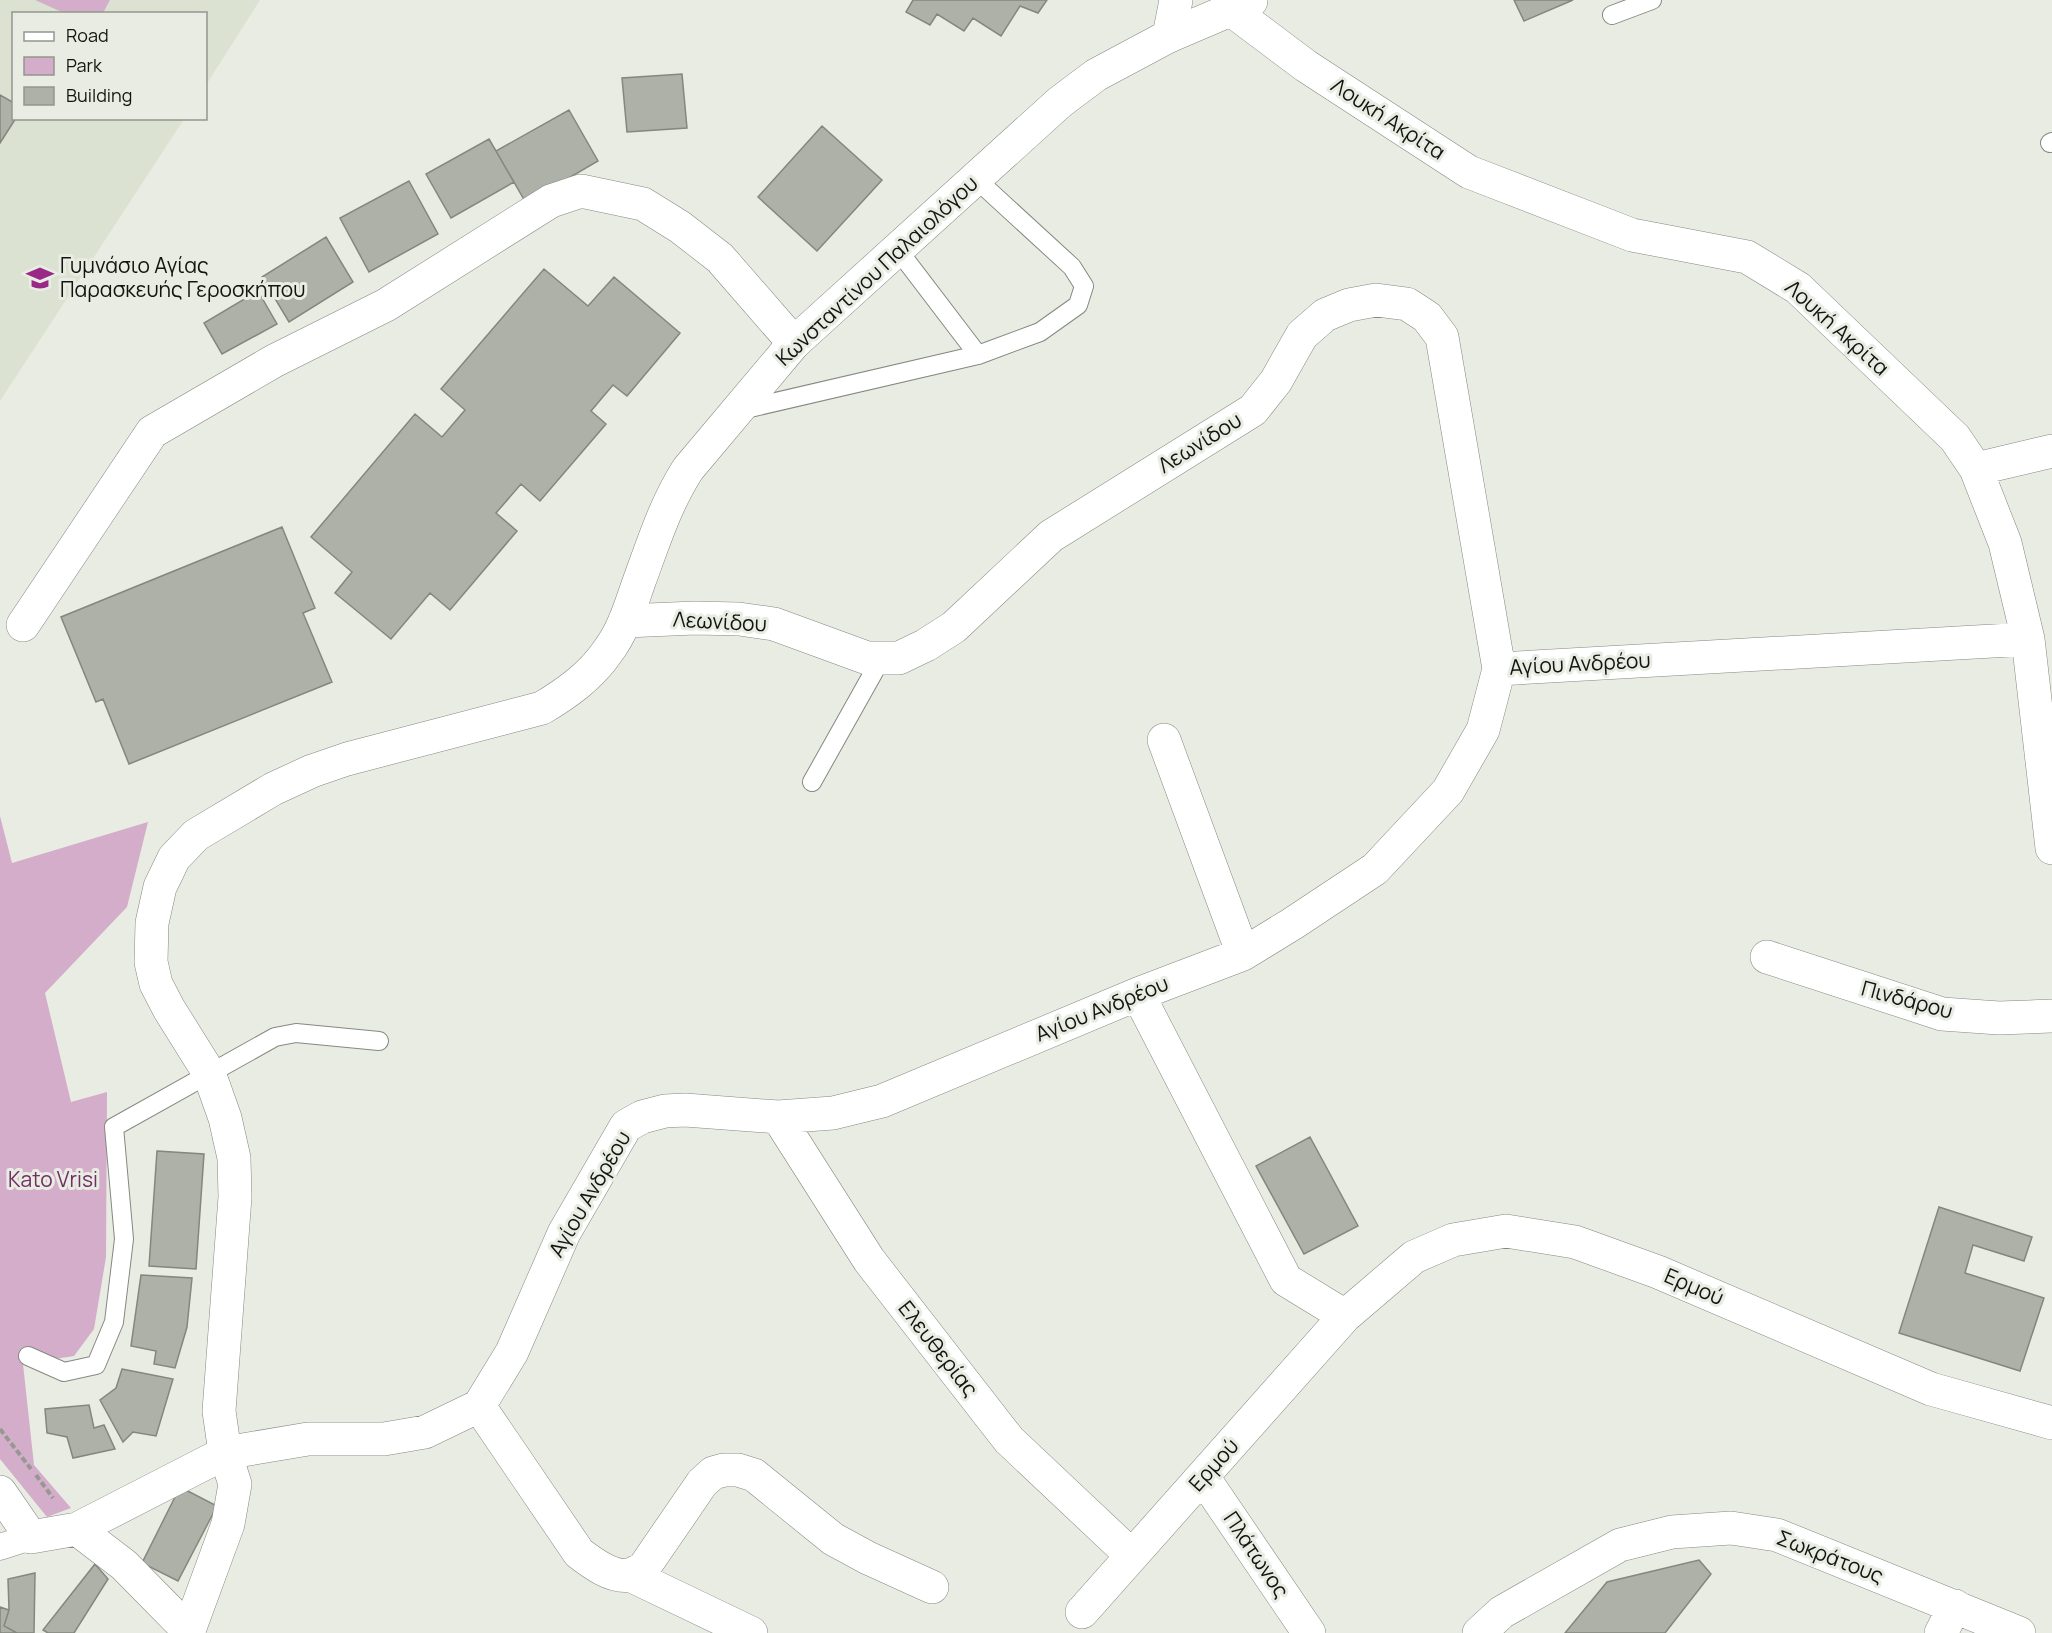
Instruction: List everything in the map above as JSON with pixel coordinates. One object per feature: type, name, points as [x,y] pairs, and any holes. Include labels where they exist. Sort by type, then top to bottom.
[{"type":"street","points":[[1169,36],[1176,0]]},
{"type":"street","name":"Κωνσταντίνου Παλαιολόγου","points":[[189,1632],[228,1524],[235,1484],[225,1453],[219,1411],[235,1197],[234,1158],[225,1118],[209,1073],[156,984],[151,962],[152,923],[160,887],[174,858],[196,835],[209,826],[273,789],[312,771],[347,759],[542,708],[566,694],[586,677],[608,652],[626,621],[660,525],[675,489],[688,469],[794,344],[1060,102],[1096,75],[1169,36],[1242,5]]},
{"type":"street","name":"Λουκή Ακρίτα","points":[[1242,5],[1306,66],[1468,172],[1632,235],[1747,256],[1798,288],[1955,438],[1976,469],[2005,543],[2028,639],[2052,848]]},
{"type":"street","points":[[23,625],[152,432],[274,361],[386,305],[551,201],[581,191],[643,204],[680,227],[720,258],[794,344]]},
{"type":"street","name":"Λεωνίδου","points":[[626,621],[740,619],[774,624],[867,658],[899,658],[926,645],[954,627],[1051,536],[1253,410],[1276,381],[1302,335],[1325,315],[1349,304],[1376,300],[1407,304],[1427,317],[1442,337],[1499,669]]},
{"type":"street","points":[[1976,469],[2052,451]]},
{"type":"street","name":"Αγίου Ανδρέου","points":[[479,1406],[512,1352],[564,1233],[626,1126],[642,1116],[665,1111],[685,1110],[778,1117],[833,1113],[882,1101],[1138,994],[1243,954],[1375,868],[1448,791],[1483,730],[1499,669],[2028,639]]},
{"type":"street","points":[[1164,740],[1243,954]]},
{"type":"street","name":"Πινδάρου","points":[[1767,957],[1942,1014],[1999,1018],[2052,1016]]},
{"type":"street","points":[[1138,994],[1286,1280],[1345,1316]]},
{"type":"street","name":"Ελευθερίας","points":[[778,1117],[869,1260],[1009,1440],[1131,1556]]},
{"type":"street","name":"Ερμού","points":[[1082,1612],[1345,1316],[1414,1257],[1453,1240],[1506,1231],[1575,1242],[1658,1272],[1932,1389],[2052,1423]]},
{"type":"street","points":[[0,1547],[31,1537],[77,1529],[225,1453],[308,1439],[384,1439],[425,1432],[479,1406],[579,1553],[597,1566],[619,1574],[630,1575],[751,1633]]},
{"type":"street","points":[[630,1575],[643,1569],[702,1483],[714,1473],[738,1470],[754,1475],[833,1539],[868,1558],[932,1587]]},
{"type":"street","name":"Πλάτωνος","points":[[1203,1477],[1309,1633]]},
{"type":"street","points":[[0,1492],[31,1537]]},
{"type":"street","name":"Σωκράτους","points":[[1479,1633],[1502,1612],[1620,1545],[1672,1532],[1731,1528],[1776,1535],[1948,1619],[2019,1633]]},
{"type":"street","points":[[77,1529],[124,1565],[189,1632]]},
{"type":"lane","points":[[1611,15],[1653,0]]},
{"type":"lane","points":[[736,411],[978,355],[1040,332],[1078,305],[1084,286],[1072,267],[975,178]]},
{"type":"lane","points":[[898,250],[978,355]]},
{"type":"lane","points":[[812,782],[882,659]]},
{"type":"lane","points":[[28,1356],[64,1372],[96,1365],[114,1322],[124,1239],[114,1127],[275,1037],[297,1033],[379,1041]]},
{"type":"path","points":[[0,1429],[77,1529]]},
{"type":"shaded area","name":"Γυμνάσιο Αγίας Παρασκευής Γεροσκήπου","points":[[0,0],[260,0],[207,83],[207,12],[12,12],[12,120],[183,120],[0,401]]},
{"type":"green space","points":[[35,0],[110,0],[104,12],[62,12]]},
{"type":"green space","name":"Kato Vrisi","points":[[0,816],[12,863],[148,822],[127,907],[45,993],[71,1102],[107,1092],[106,1257],[94,1329],[74,1356],[23,1364],[34,1465],[71,1508],[47,1517],[0,1459]]},
{"type":"building","points":[[913,0],[1047,0],[1038,13],[1020,6],[1001,36],[973,18],[964,31],[937,14],[930,25],[906,12]]},
{"type":"building","points":[[1514,0],[1573,0],[1524,21]]},
{"type":"building","points":[[682,74],[687,128],[627,132],[622,78]]},
{"type":"building","points":[[0,95],[12,102],[12,120],[15,120],[0,143]]},
{"type":"building","points":[[569,110],[598,161],[526,203],[496,151]]},
{"type":"building","points":[[822,126],[882,180],[817,251],[758,197]]},
{"type":"building","points":[[489,139],[514,182],[451,218],[426,174]]},
{"type":"building","points":[[409,181],[438,234],[369,272],[340,218]]},
{"type":"building","points":[[326,237],[353,282],[289,322],[262,277]]},
{"type":"building","points":[[544,269],[588,306],[614,277],[680,333],[627,396],[613,385],[591,411],[606,424],[540,501],[521,484],[496,513],[517,531],[450,610],[430,593],[391,639],[335,593],[352,572],[311,537],[415,414],[442,437],[465,410],[441,389]]},
{"type":"building","points":[[258,291],[277,324],[222,354],[204,323]]},
{"type":"building","points":[[282,527],[315,608],[303,613],[332,682],[129,764],[103,699],[96,702],[61,617]]},
{"type":"building","points":[[1310,1137],[1358,1226],[1304,1254],[1256,1166]]},
{"type":"building","points":[[157,1151],[204,1154],[196,1269],[149,1266]]},
{"type":"building","points":[[1939,1207],[2032,1237],[2024,1261],[1973,1245],[1965,1273],[2044,1298],[2020,1371],[1899,1333]]},
{"type":"building","points":[[141,1275],[192,1278],[187,1327],[175,1368],[154,1364],[156,1351],[131,1346]]},
{"type":"building","points":[[122,1369],[173,1379],[156,1436],[133,1432],[123,1442],[100,1400],[116,1388]]},
{"type":"building","points":[[89,1405],[94,1428],[104,1425],[115,1449],[73,1458],[67,1437],[47,1433],[45,1409]]},
{"type":"building","points":[[180,1487],[217,1506],[178,1581],[142,1563]]},
{"type":"building","points":[[1699,1560],[1711,1574],[1665,1633],[1565,1633],[1607,1582]]},
{"type":"building","points":[[95,1564],[108,1579],[74,1633],[48,1633],[43,1630]]},
{"type":"building","points":[[35,1573],[34,1633],[17,1633],[4,1626],[9,1610],[8,1579]]},
{"type":"building","points":[[0,1607],[9,1610],[4,1626],[17,1633],[0,1633]]},
{"type":"place","name":"Γυμνάσιο Αγίας Παρασκευής Γεροσκήπου","points":[[40,278]]}]
